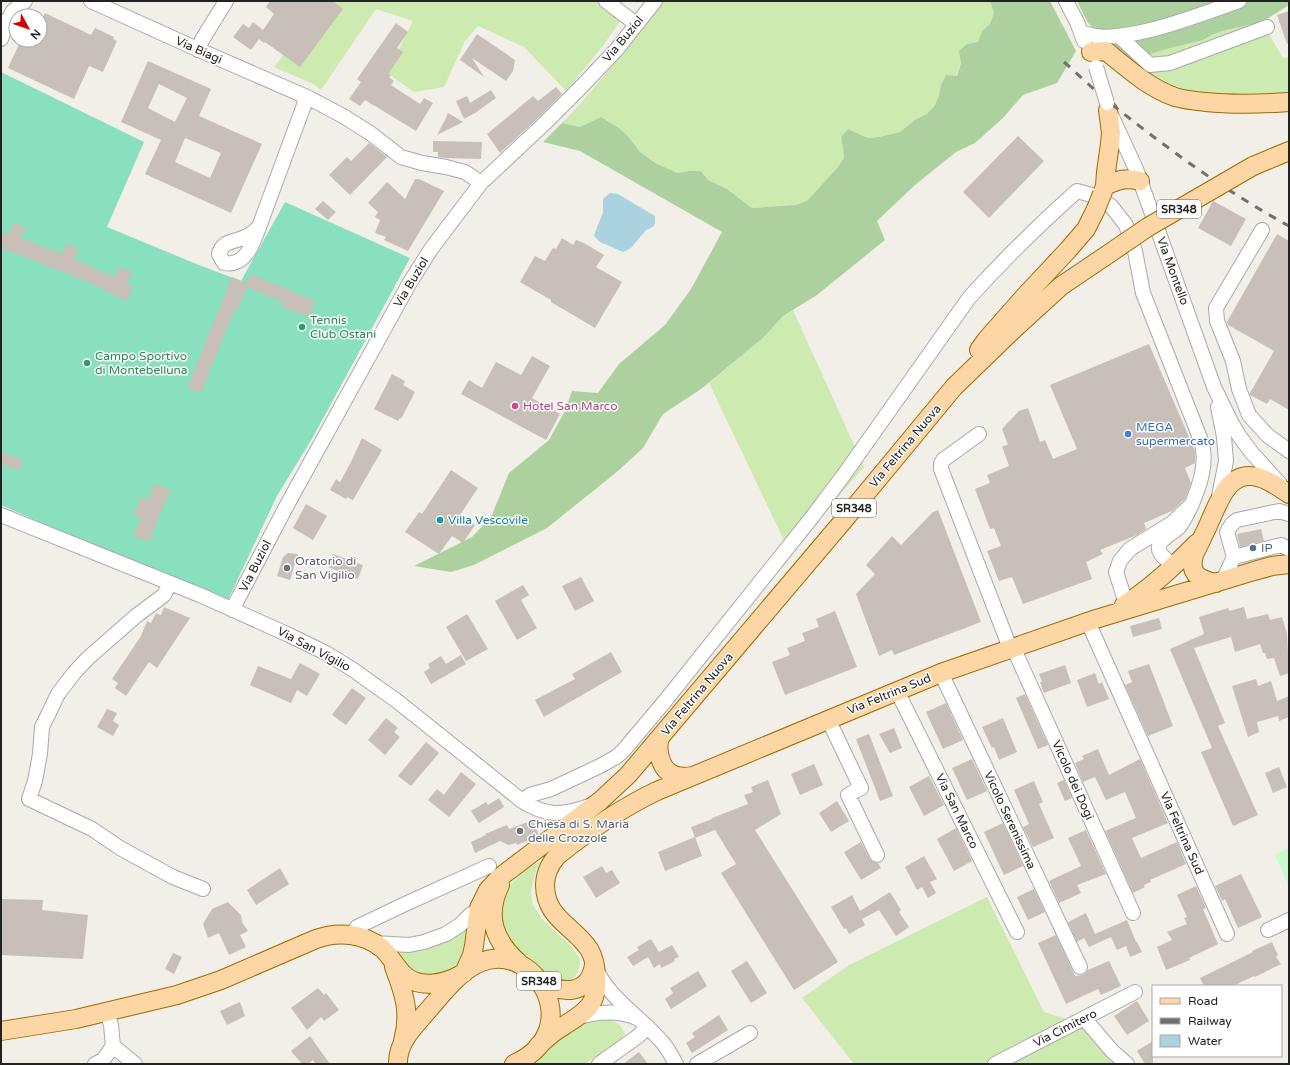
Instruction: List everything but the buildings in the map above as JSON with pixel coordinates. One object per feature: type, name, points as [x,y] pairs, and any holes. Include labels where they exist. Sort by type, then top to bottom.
[{"type":"main road","points":[[1093,57],[1106,51],[1135,74],[1156,88],[1176,97],[1226,104],[1289,102]]},
{"type":"main road","points":[[954,387],[987,339],[1086,229],[1101,196],[1106,172],[1111,138],[1108,107]]},
{"type":"main road","name":"Via Feltrina Nuova","points":[[463,973],[474,946],[480,905],[488,890],[499,878],[600,802],[628,775],[954,387],[1061,286],[1148,227],[1253,166],[1289,151]]},
{"type":"main road","points":[[1101,196],[1117,181],[1129,178],[1140,181]]},
{"type":"main road","points":[[1219,582],[1202,579],[1193,570],[1192,565],[1194,555],[1223,494],[1234,481],[1244,476],[1250,476],[1263,478],[1289,494]]},
{"type":"main road","name":"Via Feltrina Sud","points":[[1092,621],[1144,592],[1175,565],[1202,537]]},
{"type":"main road","name":"Via Feltrina Sud","points":[[538,1046],[555,1032],[578,1017],[590,1006],[594,997],[596,984],[592,955],[587,946],[555,915],[550,908],[546,896],[546,874],[557,856],[622,809],[657,791],[941,673],[1092,621],[1272,566],[1289,564]]},
{"type":"main road","name":"Via Feltrina Sud","points":[[660,737],[659,752],[661,760],[668,771],[675,776],[694,776]]},
{"type":"main road","name":"Via Feltrina Nuova","points":[[508,872],[501,882],[494,900],[492,907],[493,921],[496,935],[501,944],[522,966]]},
{"type":"main road","points":[[1,1031],[76,1019],[164,998],[210,984],[325,936],[336,934],[352,935],[374,943],[383,949],[404,974],[419,983],[426,984],[438,982],[453,978],[463,973]]},
{"type":"main road","points":[[389,957],[403,990],[407,1010],[406,1024],[398,1055]]},
{"type":"main road","name":"SR348","points":[[398,1055],[408,1035],[452,984],[463,973],[477,963],[494,958],[510,961],[522,966],[538,980],[551,1006],[548,1032],[538,1046],[528,1056],[514,1064]]},
{"type":"main road","points":[[538,980],[557,989],[578,989],[588,981],[593,972],[594,965]]},
{"type":"street","points":[[1,39],[7,21],[13,11],[25,1]]},
{"type":"street","name":"Via Biagi","points":[[91,1],[198,50],[307,97],[343,116],[370,133],[401,157],[465,172],[481,183]]},
{"type":"street","points":[[198,50],[202,40],[226,1]]},
{"type":"street","points":[[606,1],[636,24]]},
{"type":"street","name":"Via Buziol","points":[[232,610],[287,504],[409,284],[431,249],[481,183],[582,86],[617,49],[655,1]]},
{"type":"street","name":"Via Montello","points":[[1066,1],[1080,27],[1084,42],[1093,57],[1108,107],[1136,169],[1214,386],[1232,424],[1240,437],[1255,457],[1289,494]]},
{"type":"street","points":[[1080,27],[1091,36],[1119,36],[1162,28],[1224,4],[1239,1]]},
{"type":"street","points":[[1119,36],[1150,65],[1170,63],[1266,27]]},
{"type":"street","points":[[1093,57],[1094,43],[1100,36]]},
{"type":"street","points":[[259,227],[307,97]]},
{"type":"street","points":[[522,801],[530,795],[551,789],[600,766],[616,757],[623,751],[665,701],[813,516],[862,451],[969,298],[1032,231],[1077,191],[1095,196],[1111,206],[1126,225],[1135,251],[1143,293],[1202,443],[1204,451],[1204,468],[1192,504],[1183,522],[1163,539],[1159,546],[1161,554],[1169,562],[1175,565]]},
{"type":"street","points":[[1262,230],[1216,308],[1217,321],[1233,361],[1239,389],[1249,415],[1267,435],[1289,451]]},
{"type":"street","name":"Via Montello","points":[[1214,386],[1224,437],[1226,462],[1224,478],[1217,504]]},
{"type":"street","name":"Vicolo dei Dogi","points":[[979,434],[943,460],[941,469],[1011,648],[1133,913]]},
{"type":"street","points":[[1126,603],[1116,572],[1120,561],[1130,549],[1172,523],[1192,504]]},
{"type":"street","points":[[1219,582],[1234,557],[1228,532],[1232,524],[1237,520],[1279,511],[1289,514]]},
{"type":"street","name":"Via San Vigilio","points":[[1,515],[170,583],[313,646],[346,665],[397,701],[522,801],[537,809],[558,814],[575,811],[600,802]]},
{"type":"street","points":[[1234,557],[1286,546]]},
{"type":"street","points":[[170,583],[164,595],[136,616],[88,658],[58,694],[42,727],[40,754],[35,781],[29,799],[92,829],[120,848],[173,877],[203,889]]},
{"type":"street","name":"Via Feltrina Sud","points":[[1092,621],[1227,934]]},
{"type":"street","name":"Vicolo Serenissima","points":[[941,673],[1080,967]]},
{"type":"street","name":"Via San Marco","points":[[897,691],[1017,932]]},
{"type":"street","points":[[828,719],[861,788],[848,794],[877,855]]},
{"type":"street","points":[[352,935],[357,927],[403,904],[489,866]]},
{"type":"street","points":[[374,943],[409,945],[424,942],[446,934],[460,925],[471,914],[478,913]]},
{"type":"street","points":[[1268,930],[1289,920]]},
{"type":"street","points":[[594,965],[603,981],[614,994],[664,1044],[676,1064]]},
{"type":"street","name":"Via Cimitero","points":[[995,1064],[1135,992]]},
{"type":"street","points":[[107,1011],[113,1046],[135,1064]]},
{"type":"street","points":[[578,1017],[590,1014],[610,1013],[628,1015],[643,1023]]},
{"type":"street","points":[[1084,1018],[1112,1051],[1127,1064]]},
{"type":"street","points":[[599,1064],[637,1037],[643,1023]]},
{"type":"street","points":[[697,1064],[750,1033]]},
{"type":"street","points":[[95,1064],[103,1060],[113,1046]]},
{"type":"green space","points":[[324,1],[600,1],[623,17],[602,47],[566,91],[524,47],[478,26],[465,41],[444,87],[414,92],[387,73],[413,21],[376,9],[321,90],[313,84],[274,67]]},
{"type":"green space","points":[[659,1],[990,1],[994,13],[990,24],[982,31],[978,42],[967,44],[956,76],[941,85],[935,105],[927,114],[916,119],[900,132],[879,137],[868,138],[848,129],[841,137],[844,158],[838,167],[807,201],[796,205],[752,208],[727,189],[708,180],[701,171],[678,173],[657,164],[640,152],[627,135],[619,128],[601,117],[580,127],[562,123],[601,79]]},
{"type":"green space","points":[[990,1],[1050,1],[1076,51],[1057,83],[1023,95],[1002,119],[975,143],[956,152],[915,185],[877,221],[885,240],[817,295],[783,316],[763,338],[701,389],[663,414],[643,448],[618,471],[547,528],[474,565],[451,572],[414,566],[472,537],[491,517],[509,473],[549,440],[565,411],[572,391],[598,393],[619,364],[665,325],[691,289],[722,232],[580,151],[543,142],[562,123],[580,127],[601,117],[619,128],[627,135],[640,152],[657,164],[678,173],[701,171],[708,180],[727,189],[752,208],[796,205],[807,201],[838,167],[844,158],[841,137],[848,129],[868,138],[879,137],[900,132],[916,119],[927,114],[935,105],[941,85],[946,75],[957,76],[961,63],[959,51],[967,44],[978,42],[982,31],[990,24],[994,13]]},
{"type":"green space","points":[[1077,1],[1289,1],[1289,5],[1262,22],[1222,31],[1203,40],[1163,50],[1130,61],[1105,40],[1088,23]]},
{"type":"green space","points":[[1262,22],[1283,58],[1289,57],[1289,105],[1204,96],[1173,85],[1130,61],[1163,50],[1203,40],[1222,31]]},
{"type":"green space","points":[[1,72],[144,142],[107,227],[241,281],[285,202],[410,258],[313,437],[277,496],[226,604],[1,505]]},
{"type":"green space","points":[[793,310],[864,467],[790,553],[709,383],[763,338],[783,316]]},
{"type":"green space","points":[[1289,848],[1289,888],[1275,854]]},
{"type":"green space","points":[[538,862],[540,863],[536,870],[531,893],[533,905],[543,920],[571,946],[580,959],[578,972],[574,978],[567,982],[552,980],[511,945],[499,919],[505,893],[509,886],[524,871]]},
{"type":"green space","points":[[987,897],[1044,1012],[1098,1029],[1122,1064],[854,1064],[802,998],[849,965]]},
{"type":"green space","points":[[467,925],[471,928],[461,960],[448,973],[420,976],[409,968],[398,950]]},
{"type":"green space","points":[[602,1019],[610,1020],[616,1023],[621,1027],[625,1034],[621,1039],[585,1064],[531,1064],[578,1023]]},
{"type":"water","points":[[610,193],[618,194],[655,216],[655,223],[653,227],[646,230],[631,248],[623,252],[600,242],[594,236],[603,213],[603,199]]},
{"type":"railway","points":[[1064,62],[1107,101],[1177,154],[1221,185],[1289,226]]},
{"type":"place","name":"Tennis Club Ostani","points":[[302,327]]},
{"type":"place","name":"Campo Sportivo di Montebelluna","points":[[87,363]]},
{"type":"place","name":"Hotel San Marco","points":[[515,406]]},
{"type":"place","name":"MEGA supermercato","points":[[1128,434]]},
{"type":"place","name":"Villa Vescovile","points":[[440,520]]},
{"type":"place","name":"IP","points":[[1253,548]]},
{"type":"place","name":"Oratorio di San Vigilio","points":[[287,568]]},
{"type":"place","name":"Chiesa di S. Maria delle Crozzole","points":[[520,831]]}]
